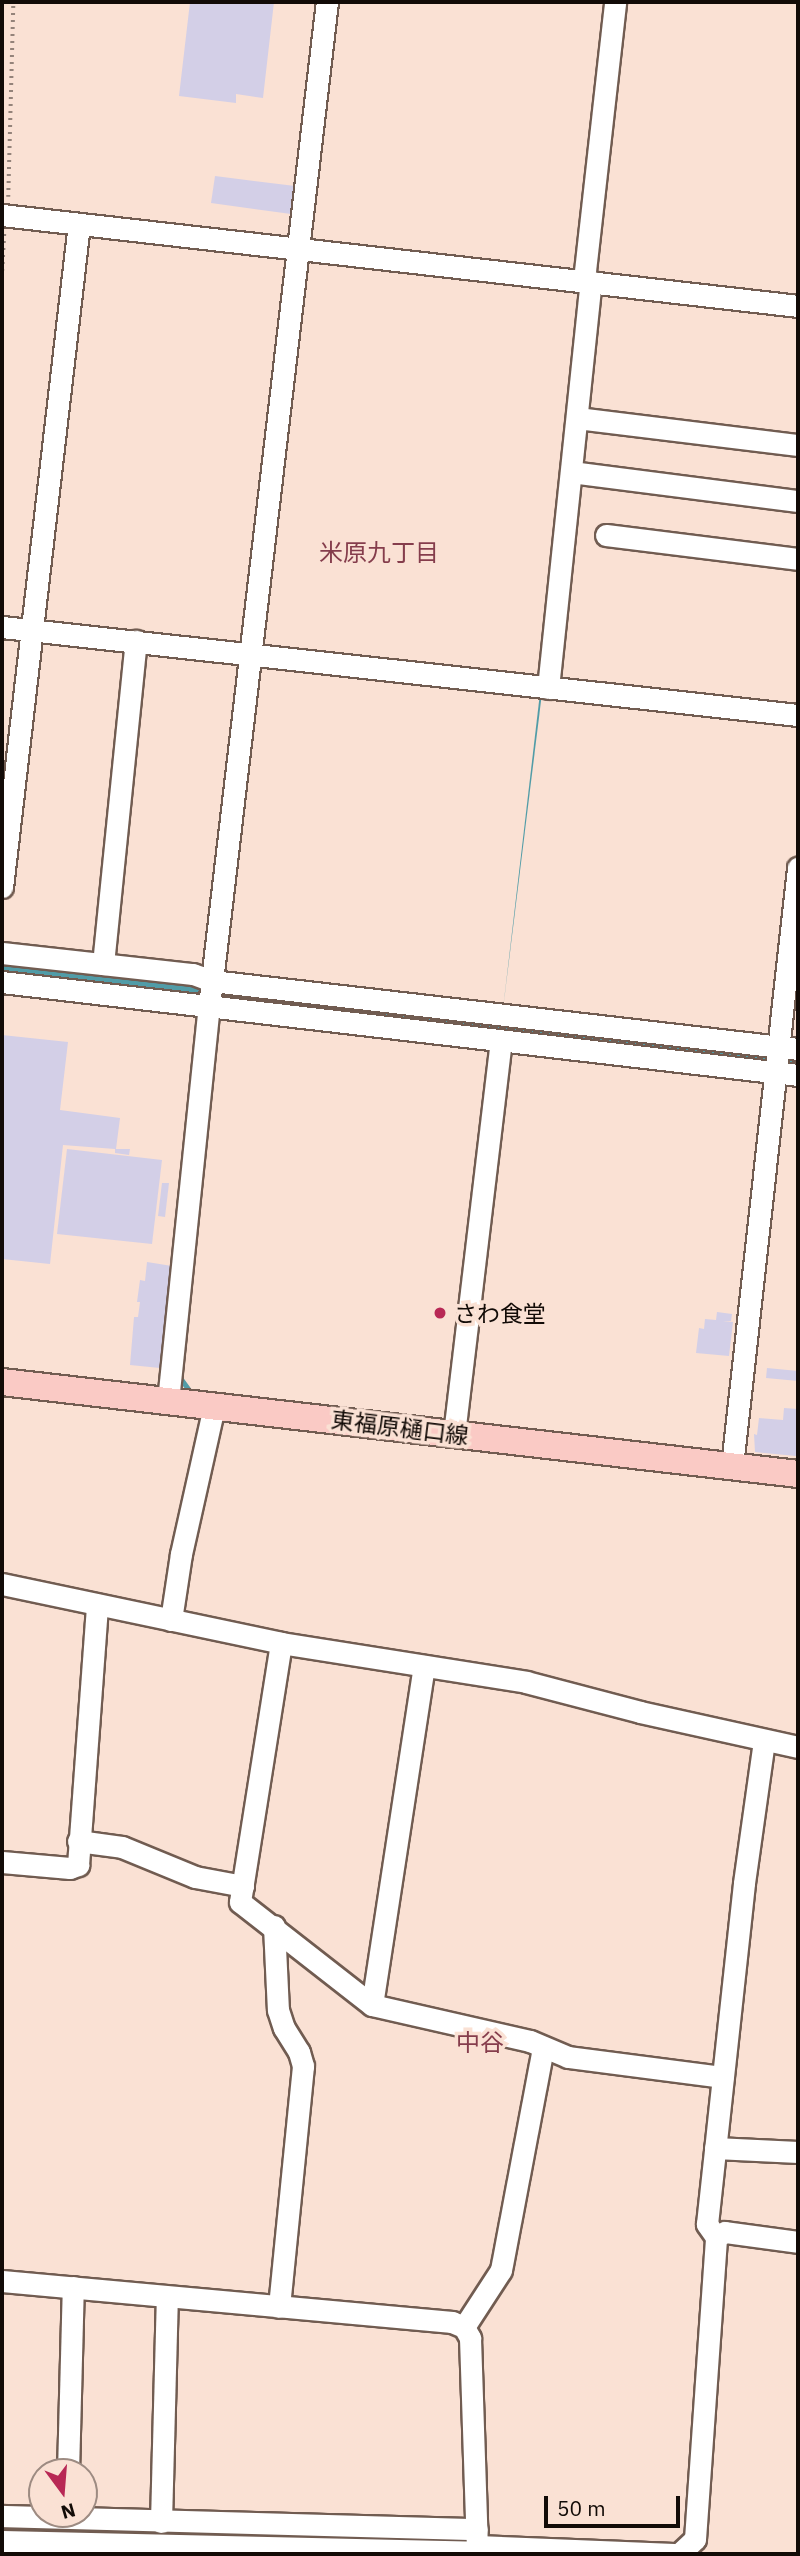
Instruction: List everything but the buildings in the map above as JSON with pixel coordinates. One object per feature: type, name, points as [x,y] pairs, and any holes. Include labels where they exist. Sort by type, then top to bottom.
[{"type":"main road","name":"東福原樋口線","points":[[2,1382],[798,1474]]},
{"type":"street","points":[[168,1401],[249,654],[327,2]]},
{"type":"street","points":[[548,688],[577,418],[587,281],[615,2]]},
{"type":"street","points":[[5,217],[798,306]]},
{"type":"street","points":[[2,887],[79,224]]},
{"type":"street","points":[[577,418],[798,445]]},
{"type":"street","points":[[571,472],[798,501]]},
{"type":"street","points":[[606,535],[798,559]]},
{"type":"street","points":[[2,627],[798,715]]},
{"type":"street","points":[[103,964],[136,641]]},
{"type":"street","points":[[733,1466],[781,1057],[798,868]]},
{"type":"street","points":[[2,953],[193,974],[212,981],[781,1057],[798,1075]]},
{"type":"street","points":[[2,982],[501,1041],[781,1057]]},
{"type":"street","points":[[454,1434],[501,1041]]},
{"type":"street","points":[[171,1620],[181,1554],[214,1406]]},
{"type":"street","points":[[2,1584],[281,1643],[526,1682],[798,1747]]},
{"type":"street","points":[[2,1862],[71,1868],[78,1865],[97,1605]]},
{"type":"street","points":[[281,1643],[240,1902],[372,2005],[530,2041],[568,2057],[723,2077]]},
{"type":"street","points":[[372,2005],[424,1667]]},
{"type":"street","points":[[98,2518],[352,2528],[477,2545],[677,2554],[695,2539],[716,2237],[707,2224],[744,1882],[764,1741]]},
{"type":"street","points":[[78,1841],[122,1847],[195,1877],[243,1886]]},
{"type":"street","points":[[274,1926],[278,2010],[303,2066],[279,2307]]},
{"type":"street","points":[[464,2327],[501,2270],[543,2048]]},
{"type":"street","points":[[715,2148],[798,2152]]},
{"type":"street","points":[[716,2237],[725,2232],[798,2242]]},
{"type":"street","points":[[2,2281],[453,2322],[464,2327],[470,2338],[477,2545]]},
{"type":"street","points":[[68,2458],[73,2287]]},
{"type":"street","points":[[161,2522],[167,2297]]},
{"type":"street","points":[[2,2516],[28,2516]]},
{"type":"street","points":[[67,2528],[67,2549]]},
{"type":"street","points":[[351,2552],[352,2528]]},
{"type":"street","points":[[2,2541],[67,2549],[351,2552],[477,2545]]},
{"type":"path","points":[[2,271],[13,2]]},
{"type":"green space","points":[[96,2529],[324,2537],[323,2540],[96,2534]]},
{"type":"water","points":[[540,693],[542,693],[503,1009]]},
{"type":"waterway","points":[[2,971],[798,1060]]},
{"type":"waterway","points":[[178,1375],[192,1394]]},
{"type":"place","name":"さわ食堂","points":[[440,1313]]},
{"type":"district","name":"米原九丁目","points":[[379,553]]},
{"type":"district","name":"中谷","points":[[480,2043]]}]
